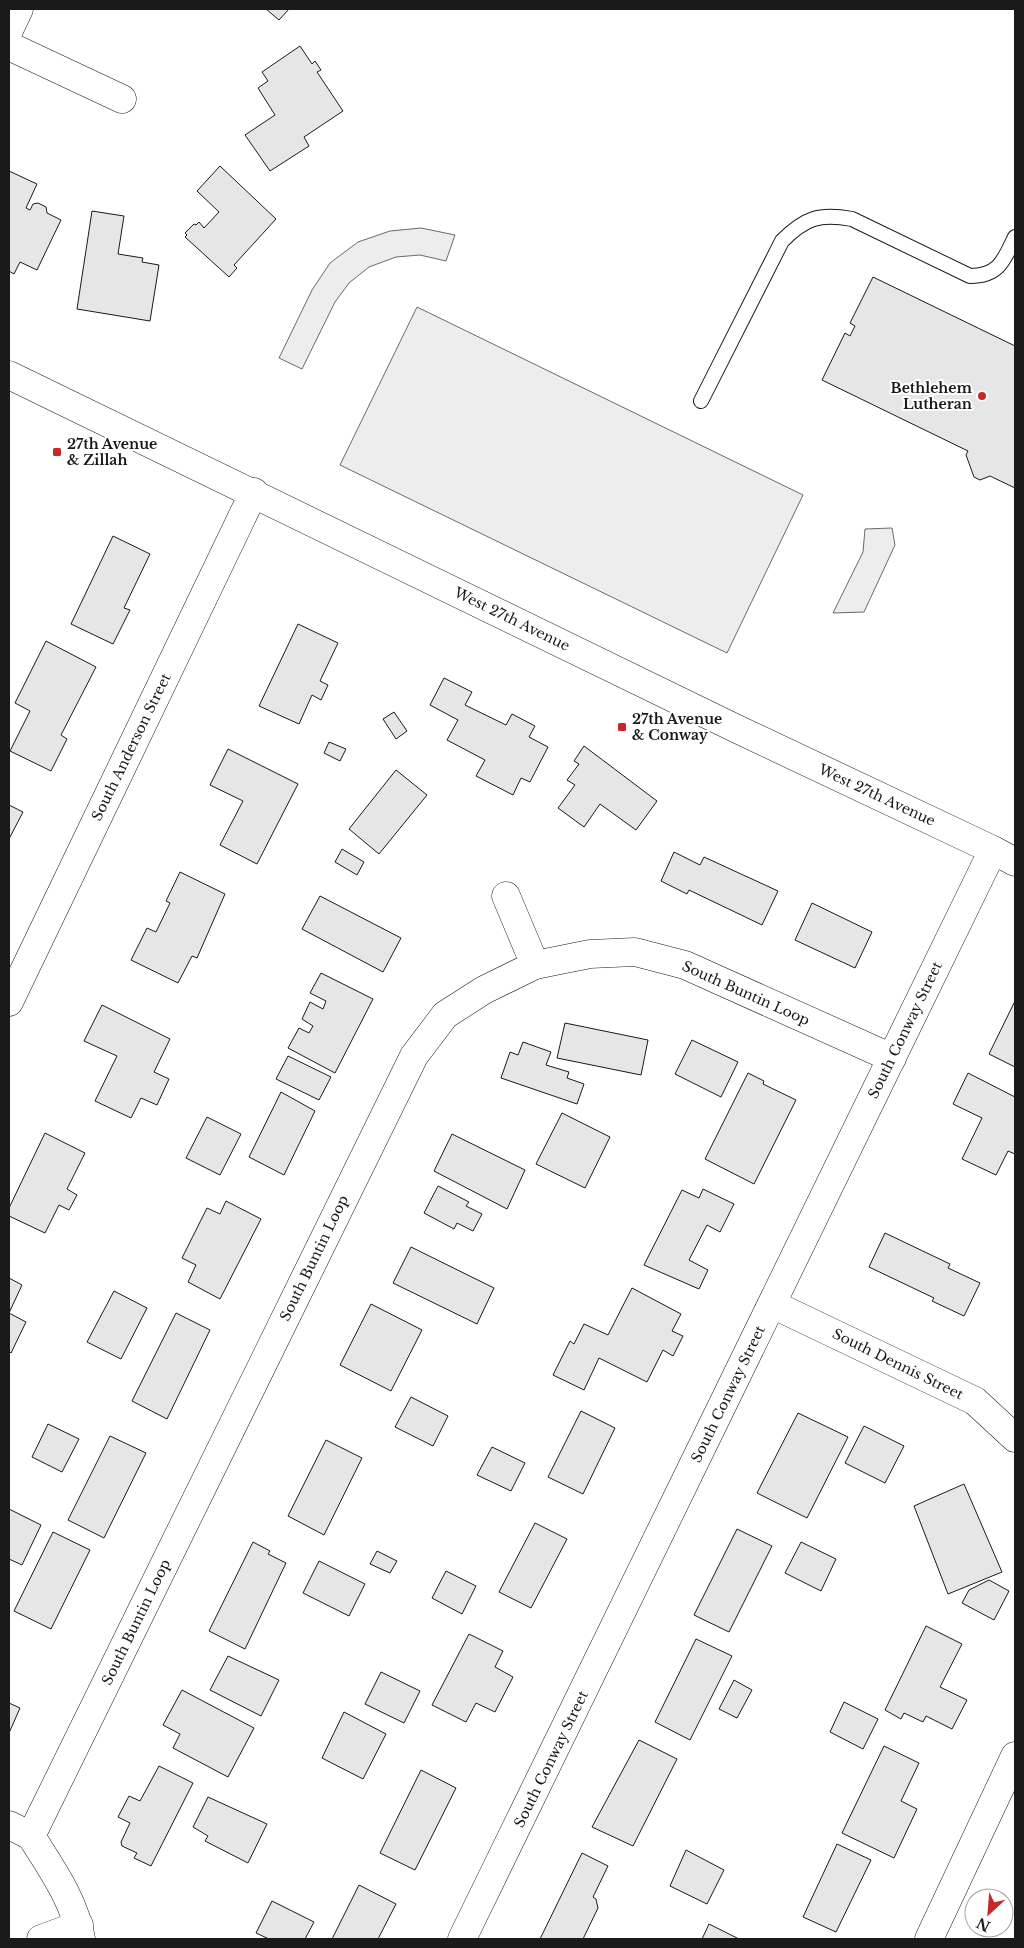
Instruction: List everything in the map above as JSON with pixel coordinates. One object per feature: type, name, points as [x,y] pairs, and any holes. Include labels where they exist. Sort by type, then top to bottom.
[{"type":"street","points":[[9,30],[18,9]]},
{"type":"street","points":[[9,46],[122,99]]},
{"type":"street","name":"West 27th Avenue","points":[[9,375],[254,492],[736,729],[1004,856]]},
{"type":"street","name":"South Anderson Street","points":[[9,1002],[254,492]]},
{"type":"street","name":"South Conway Street","points":[[462,1939],[892,1058],[1004,856]]},
{"type":"street","points":[[506,896],[535,965]]},
{"type":"street","name":"South Buntin Loop","points":[[80,1932],[58,1879],[20,1830],[414,1056],[445,1015],[484,990],[535,965],[590,954],[635,952],[685,965],[892,1058]]},
{"type":"street","name":"South Dennis Street","points":[[772,1304],[975,1401],[1015,1438]]},
{"type":"street","points":[[929,1939],[1015,1756]]},
{"type":"street","points":[[41,1939],[80,1932]]},
{"type":"lane","points":[[702,401],[782,241],[796,228],[812,218],[831,215],[852,218],[970,276],[985,276],[1002,264],[1015,236]]},
{"type":"shaded area","points":[[421,228],[455,235],[446,261],[420,255],[396,257],[369,267],[349,283],[335,302],[302,369],[279,358],[312,290],[330,263],[358,242],[390,231]]},
{"type":"shaded area","points":[[417,307],[803,495],[727,653],[340,465]]},
{"type":"shaded area","points":[[892,528],[895,545],[864,612],[833,613],[863,552],[865,529]]},
{"type":"building","points":[[266,9],[289,9],[279,20]]},
{"type":"building","points":[[300,46],[312,64],[315,61],[321,70],[317,72],[343,111],[304,137],[309,146],[270,171],[245,135],[275,115],[258,88],[268,81],[262,72]]},
{"type":"building","points":[[220,166],[276,219],[234,265],[237,268],[229,277],[185,237],[187,235],[185,233],[194,224],[196,225],[199,222],[204,228],[219,212],[197,191]]},
{"type":"building","points":[[9,171],[37,184],[26,208],[30,210],[33,204],[38,203],[46,207],[47,213],[61,220],[37,270],[20,262],[14,274],[9,271]]},
{"type":"building","points":[[92,211],[124,216],[118,254],[143,258],[142,262],[159,265],[150,321],[77,309]]},
{"type":"building","points":[[873,277],[1015,346],[1015,488],[990,476],[980,480],[974,477],[966,455],[968,451],[822,380],[845,333],[850,336],[855,326],[850,323]]},
{"type":"building","points":[[113,536],[150,554],[124,608],[130,610],[113,644],[71,624]]},
{"type":"building","points":[[298,624],[338,643],[320,681],[328,685],[321,700],[312,695],[299,724],[259,706]]},
{"type":"building","points":[[46,641],[96,667],[61,735],[67,739],[51,771],[10,751],[30,711],[15,703]]},
{"type":"building","points":[[444,678],[472,692],[465,705],[506,725],[512,714],[535,726],[529,737],[548,747],[530,782],[521,778],[513,795],[476,776],[485,760],[447,740],[458,720],[430,705]]},
{"type":"building","points":[[394,712],[407,731],[396,739],[383,719]]},
{"type":"building","points":[[329,742],[346,749],[340,761],[324,753]]},
{"type":"building","points":[[584,746],[657,801],[636,830],[600,804],[584,827],[558,808],[575,785],[567,780],[579,764],[574,761]]},
{"type":"building","points":[[228,749],[298,784],[257,864],[220,845],[243,801],[210,785]]},
{"type":"building","points":[[396,770],[427,795],[379,854],[349,829]]},
{"type":"building","points":[[9,805],[23,812],[9,839]]},
{"type":"building","points":[[342,849],[364,862],[357,875],[335,862]]},
{"type":"building","points":[[674,852],[700,865],[704,857],[778,891],[762,925],[689,890],[687,894],[661,881]]},
{"type":"building","points":[[180,872],[225,894],[197,958],[192,956],[178,983],[131,960],[147,928],[156,932],[170,903],[166,901]]},
{"type":"building","points":[[320,896],[401,938],[383,972],[302,929]]},
{"type":"building","points":[[812,903],[872,932],[855,968],[795,940]]},
{"type":"building","points":[[321,973],[373,999],[335,1073],[288,1048],[299,1028],[309,1033],[313,1026],[302,1019],[310,1002],[323,1009],[326,1001],[310,993]]},
{"type":"building","points":[[1015,1001],[1015,1067],[989,1054]]},
{"type":"building","points":[[102,1005],[170,1039],[154,1072],[169,1079],[157,1105],[141,1098],[131,1118],[95,1101],[117,1056],[84,1041]]},
{"type":"building","points":[[565,1023],[648,1040],[641,1075],[557,1058]]},
{"type":"building","points":[[692,1040],[738,1062],[721,1097],[675,1074]]},
{"type":"building","points":[[523,1042],[551,1052],[546,1065],[569,1072],[567,1078],[584,1084],[577,1104],[501,1078],[510,1052],[518,1055]]},
{"type":"building","points":[[288,1056],[331,1077],[319,1100],[276,1079]]},
{"type":"building","points":[[748,1073],[764,1081],[763,1084],[796,1100],[754,1184],[705,1159]]},
{"type":"building","points":[[968,1073],[1015,1097],[1015,1154],[1008,1151],[996,1175],[962,1159],[982,1118],[953,1104]]},
{"type":"building","points":[[281,1092],[315,1111],[284,1175],[249,1157]]},
{"type":"building","points":[[562,1113],[610,1137],[585,1188],[536,1164]]},
{"type":"building","points":[[207,1117],[241,1134],[220,1175],[186,1158]]},
{"type":"building","points":[[45,1133],[85,1153],[67,1189],[77,1195],[69,1210],[59,1205],[45,1233],[9,1216],[9,1208]]},
{"type":"building","points":[[452,1134],[525,1170],[507,1209],[434,1171]]},
{"type":"building","points":[[438,1186],[469,1202],[466,1206],[482,1214],[473,1231],[457,1223],[454,1229],[424,1213]]},
{"type":"building","points":[[703,1189],[734,1204],[720,1232],[707,1225],[689,1260],[708,1270],[699,1289],[644,1265],[682,1190],[699,1198]]},
{"type":"building","points":[[226,1201],[261,1219],[220,1299],[188,1282],[196,1265],[182,1258],[207,1208],[220,1214]]},
{"type":"building","points":[[885,1233],[950,1264],[948,1268],[980,1283],[964,1316],[932,1301],[934,1298],[869,1267]]},
{"type":"building","points":[[411,1247],[494,1288],[477,1324],[393,1283]]},
{"type":"building","points":[[9,1278],[22,1285],[9,1313]]},
{"type":"building","points":[[632,1288],[681,1314],[672,1331],[683,1336],[673,1356],[663,1350],[647,1382],[599,1358],[584,1390],[553,1375],[570,1341],[574,1344],[584,1324],[608,1335]]},
{"type":"building","points":[[114,1291],[147,1308],[121,1359],[87,1342]]},
{"type":"building","points":[[371,1304],[422,1330],[391,1391],[340,1365]]},
{"type":"building","points":[[9,1313],[26,1322],[11,1353],[9,1351]]},
{"type":"building","points":[[176,1313],[210,1330],[167,1419],[132,1401]]},
{"type":"building","points":[[411,1397],[448,1416],[433,1446],[395,1427]]},
{"type":"building","points":[[581,1411],[615,1428],[583,1494],[548,1477]]},
{"type":"building","points":[[798,1413],[848,1437],[807,1518],[757,1493]]},
{"type":"building","points":[[48,1424],[79,1439],[62,1472],[32,1457]]},
{"type":"building","points":[[864,1426],[904,1446],[885,1483],[845,1463]]},
{"type":"building","points":[[110,1436],[146,1453],[104,1538],[68,1520]]},
{"type":"building","points":[[326,1440],[362,1458],[324,1535],[288,1516]]},
{"type":"building","points":[[492,1447],[525,1463],[511,1491],[477,1475]]},
{"type":"building","points":[[964,1484],[1002,1572],[948,1594],[914,1506]]},
{"type":"building","points":[[9,1509],[41,1525],[22,1565],[9,1559]]},
{"type":"building","points":[[535,1523],[567,1539],[531,1608],[499,1592]]},
{"type":"building","points":[[737,1529],[772,1546],[729,1632],[694,1615]]},
{"type":"building","points":[[53,1532],[90,1550],[51,1629],[14,1611]]},
{"type":"building","points":[[253,1542],[270,1551],[268,1554],[286,1563],[245,1649],[209,1631]]},
{"type":"building","points":[[801,1542],[836,1559],[821,1591],[785,1573]]},
{"type":"building","points":[[377,1551],[397,1561],[390,1573],[370,1564]]},
{"type":"building","points":[[319,1561],[365,1584],[349,1616],[303,1593]]},
{"type":"building","points":[[446,1571],[476,1586],[462,1614],[432,1598]]},
{"type":"building","points":[[989,1580],[1009,1591],[994,1620],[962,1603],[969,1590]]},
{"type":"building","points":[[926,1626],[962,1644],[940,1687],[967,1700],[952,1729],[926,1716],[923,1722],[904,1713],[901,1719],[885,1710]]},
{"type":"building","points":[[469,1634],[503,1651],[495,1667],[513,1677],[495,1712],[476,1703],[466,1722],[432,1705]]},
{"type":"building","points":[[696,1639],[732,1656],[690,1740],[655,1722]]},
{"type":"building","points":[[228,1656],[279,1680],[261,1716],[210,1690]]},
{"type":"building","points":[[381,1672],[420,1691],[404,1723],[365,1704]]},
{"type":"building","points":[[734,1680],[752,1690],[737,1718],[719,1709]]},
{"type":"building","points":[[182,1690],[254,1728],[228,1777],[173,1748],[180,1734],[163,1725]]},
{"type":"building","points":[[844,1702],[878,1719],[863,1749],[830,1732]]},
{"type":"building","points":[[9,1703],[20,1708],[9,1733]]},
{"type":"building","points":[[344,1712],[386,1734],[363,1779],[322,1758]]},
{"type":"building","points":[[639,1740],[677,1759],[633,1846],[592,1827]]},
{"type":"building","points":[[884,1746],[919,1763],[901,1801],[917,1809],[894,1858],[842,1833]]},
{"type":"building","points":[[159,1766],[193,1783],[151,1866],[134,1858],[137,1853],[122,1846],[121,1842],[130,1823],[118,1817],[129,1796],[140,1801]]},
{"type":"building","points":[[421,1770],[456,1788],[415,1870],[380,1853]]},
{"type":"building","points":[[208,1797],[267,1824],[248,1863],[205,1841],[208,1836],[193,1827]]},
{"type":"building","points":[[837,1844],[871,1860],[836,1932],[803,1917]]},
{"type":"building","points":[[686,1850],[724,1870],[707,1904],[670,1886]]},
{"type":"building","points":[[582,1853],[608,1866],[593,1897],[596,1899],[598,1908],[583,1939],[540,1939]]},
{"type":"building","points":[[359,1885],[396,1904],[378,1939],[332,1939]]},
{"type":"building","points":[[272,1901],[314,1922],[305,1939],[269,1939],[256,1933]]},
{"type":"building","points":[[709,1924],[739,1939],[702,1939]]},
{"type":"place","name":"Bethlehem Lutheran","points":[[982,396]]},
{"type":"place","name":"27th Avenue & Zillah","points":[[57,452]]},
{"type":"place","name":"27th Avenue & Conway","points":[[622,727]]}]
